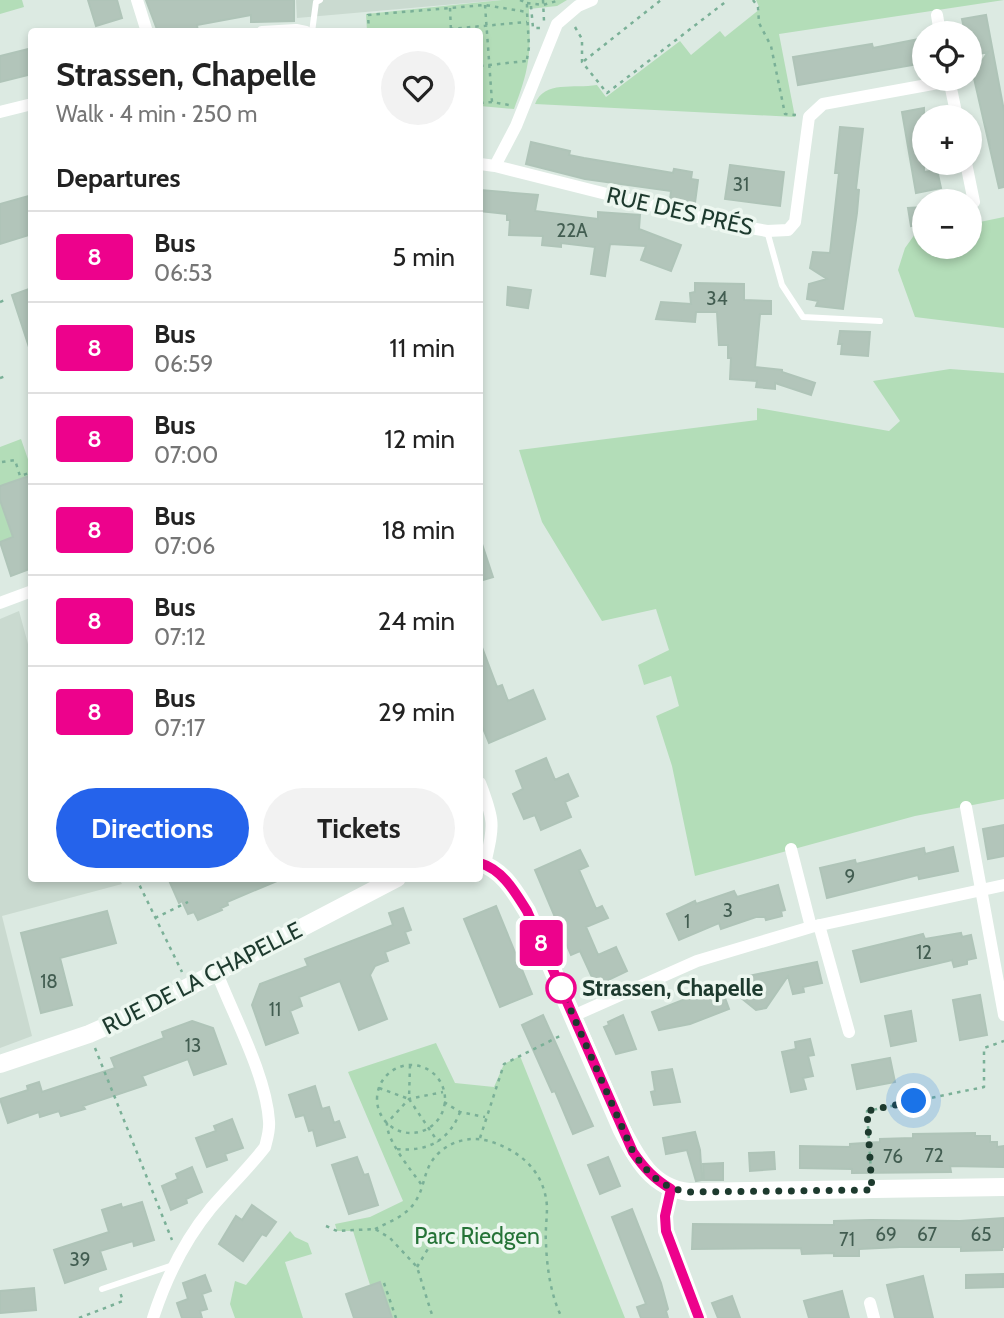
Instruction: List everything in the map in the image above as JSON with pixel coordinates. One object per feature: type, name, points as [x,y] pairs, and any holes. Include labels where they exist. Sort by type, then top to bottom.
[{"type":"main road","points":[[483,864],[500,874],[527,911],[633,1152],[644,1168],[671,1189],[690,1192],[1004,1187]]},
{"type":"main road","name":"RUE DE LA CHAPELLE","points":[[0,1063],[89,1034],[217,973],[389,882]]},
{"type":"street","points":[[137,0],[146,28]]},
{"type":"street","points":[[495,166],[516,126],[530,74],[557,24],[578,6],[593,0]]},
{"type":"street","points":[[937,15],[938,21]]},
{"type":"street","points":[[810,117],[823,104],[912,87]]},
{"type":"street","points":[[0,112],[28,105]]},
{"type":"street","name":"RUE DES PRÉS","points":[[483,164],[722,223],[767,231],[788,230],[794,222],[810,117]]},
{"type":"street","points":[[0,603],[28,592]]},
{"type":"street","points":[[483,791],[493,828],[483,860]]},
{"type":"street","points":[[966,807],[1004,1015]]},
{"type":"street","points":[[791,849],[849,1032]]},
{"type":"street","points":[[575,1022],[697,961],[815,926],[1004,885]]},
{"type":"street","points":[[153,1318],[162,1290],[176,1261],[209,1210],[265,1147],[268,1138],[270,1122],[265,1098],[217,973]]},
{"type":"street","points":[[671,1189],[665,1216],[666,1231],[699,1318]]},
{"type":"street","points":[[870,1303],[874,1318]]},
{"type":"lane","points":[[313,28],[316,2],[320,0]]},
{"type":"lane","points":[[767,231],[782,285],[803,317],[880,321]]},
{"type":"lane","points":[[102,1289],[176,1261]]},
{"type":"path","points":[[520,0],[529,5],[543,5],[560,0]]},
{"type":"path","points":[[543,0],[544,21]]},
{"type":"path","points":[[582,62],[661,0]]},
{"type":"path","points":[[567,16],[582,39],[582,62],[607,93],[728,0]]},
{"type":"path","points":[[753,0],[758,7],[759,23],[771,46],[785,114],[810,117]]},
{"type":"path","points":[[369,28],[368,15],[485,5],[527,12]]},
{"type":"path","points":[[485,5],[492,102]]},
{"type":"path","points":[[529,5],[529,47],[526,61],[530,74]]},
{"type":"path","points":[[529,5],[533,28],[544,28]]},
{"type":"path","points":[[450,8],[451,28]]},
{"type":"path","points":[[469,28],[527,22]]},
{"type":"path","points":[[483,66],[526,61]]},
{"type":"path","points":[[483,103],[512,106]]},
{"type":"path","points":[[0,302],[5,300]]},
{"type":"path","points":[[0,378],[6,376]]},
{"type":"path","points":[[2,462],[15,460],[20,476],[28,473]]},
{"type":"path","points":[[138,882],[189,987]]},
{"type":"path","points":[[155,918],[188,902]]},
{"type":"path","points":[[480,1138],[503,1064],[575,1022]]},
{"type":"path","points":[[89,1034],[176,1261]]},
{"type":"path","points":[[872,1190],[867,1111],[984,1087],[984,1048],[1004,1041]]},
{"type":"path","points":[[410,1065],[409,1099],[438,1142]]},
{"type":"path","points":[[410,1065],[422,1067],[432,1073],[439,1081],[444,1102],[442,1112],[429,1128],[407,1133],[396,1130],[387,1123],[377,1107],[379,1088],[391,1072],[410,1065]]},
{"type":"path","points":[[379,1088],[409,1099],[443,1092]]},
{"type":"path","points":[[409,1099],[387,1123],[386,1129],[421,1184]]},
{"type":"path","points":[[444,1102],[460,1112],[485,1118]]},
{"type":"path","points":[[397,1149],[411,1151],[438,1142],[455,1124],[460,1112]]},
{"type":"path","points":[[326,1226],[337,1231],[375,1229],[406,1212],[420,1194],[427,1166],[442,1150],[457,1141],[480,1138],[518,1153],[538,1174],[547,1204],[549,1276],[562,1318]]},
{"type":"path","points":[[375,1229],[390,1238],[417,1267],[433,1318]]},
{"type":"path","points":[[417,1267],[437,1234]]},
{"type":"path","points":[[384,1283],[396,1318]]},
{"type":"path","points":[[79,1318],[123,1301],[116,1284]]},
{"type":"shaded area","points":[[296,0],[502,0],[297,18]]},
{"type":"shaded area","points":[[19,611],[28,644],[28,882],[122,884],[2,916],[32,1036],[0,1048],[0,619]]},
{"type":"green space","points":[[0,0],[22,0],[24,7],[0,14]]},
{"type":"green space","points":[[502,0],[567,0],[557,6],[529,9],[528,60],[514,109],[483,106],[483,28],[367,28],[366,14]]},
{"type":"green space","points":[[756,0],[1004,0],[779,34],[795,117],[535,104],[545,91],[561,87],[597,85],[606,97],[680,41],[691,55],[720,31],[725,37],[760,9]]},
{"type":"green space","points":[[1004,217],[1004,328],[915,317],[898,270],[905,248],[912,238],[912,259],[982,259],[982,222]]},
{"type":"green space","points":[[950,369],[1004,373],[1004,799],[915,816],[695,876],[672,766],[656,716],[679,706],[671,676],[644,685],[638,665],[669,650],[656,609],[602,621],[542,522],[519,450],[757,420],[757,408],[889,431],[900,421],[873,381]]},
{"type":"green space","points":[[21,439],[28,459],[28,476],[0,486],[0,447]]},
{"type":"green space","points":[[0,500],[13,537],[0,542]]},
{"type":"green space","name":"Parc Riedgen","points":[[436,1043],[455,1083],[494,1087],[504,1064],[520,1056],[625,1318],[392,1318],[380,1282],[370,1285],[353,1231],[337,1231],[335,1224],[370,1217],[403,1201],[348,1072]]},
{"type":"green space","points":[[290,1231],[295,1237],[308,1243],[312,1254],[285,1262],[303,1318],[235,1318],[230,1304],[235,1281],[246,1285]]},
{"type":"building","points":[[88,0],[117,0],[122,18],[96,26]]},
{"type":"building","points":[[146,0],[294,0],[294,21],[251,22],[251,15],[197,25],[197,28],[156,28]]},
{"type":"building","points":[[986,15],[1004,111],[1004,187],[999,188],[977,91],[982,91],[982,61],[988,52],[982,53],[982,21],[962,19]]},
{"type":"building","points":[[912,40],[912,65],[798,85],[793,57],[872,44],[873,48]]},
{"type":"building","points":[[28,49],[28,75],[0,82],[0,56]]},
{"type":"building","points":[[912,110],[912,170],[902,112]]},
{"type":"building","points":[[840,127],[863,129],[856,189],[859,190],[857,213],[843,309],[816,306],[818,301],[807,299],[809,284],[827,279],[810,268],[813,252],[830,253],[839,173],[835,173]]},
{"type":"building","points":[[531,142],[570,151],[569,155],[584,158],[673,173],[674,169],[692,172],[691,179],[698,180],[695,203],[670,200],[671,191],[585,179],[526,164]]},
{"type":"building","points":[[730,165],[784,172],[780,206],[725,199]]},
{"type":"building","points":[[913,175],[938,175],[941,188],[915,189]]},
{"type":"building","points":[[483,190],[538,195],[535,211],[598,219],[598,212],[640,215],[639,229],[681,245],[671,271],[641,260],[646,246],[610,244],[605,276],[591,274],[595,247],[561,243],[561,247],[542,245],[543,236],[509,235],[510,220],[507,220],[507,214],[483,211]]},
{"type":"building","points":[[28,196],[28,235],[0,244],[0,204]]},
{"type":"building","points":[[908,208],[912,208],[912,226],[911,226]]},
{"type":"building","points":[[695,283],[744,284],[744,300],[771,301],[771,314],[760,314],[755,367],[782,370],[815,383],[811,395],[775,383],[775,389],[756,387],[757,381],[730,379],[731,358],[728,358],[728,345],[719,345],[717,312],[696,312],[695,322],[656,319],[661,302],[691,304],[690,293],[695,292]]},
{"type":"building","points":[[508,287],[531,290],[528,308],[507,305]]},
{"type":"building","points":[[28,289],[28,344],[12,295]]},
{"type":"building","points":[[840,331],[870,332],[868,356],[841,354],[842,344],[838,344]]},
{"type":"building","points":[[28,476],[28,570],[11,576],[0,542],[13,537],[0,500],[0,486]]},
{"type":"building","points":[[483,547],[493,577],[483,580]]},
{"type":"building","points":[[483,650],[497,687],[502,685],[508,701],[533,690],[545,719],[489,743],[483,728]]},
{"type":"building","points":[[546,758],[555,780],[568,774],[578,796],[565,802],[571,817],[541,830],[535,815],[524,819],[513,794],[523,789],[516,771]]},
{"type":"building","points":[[1004,825],[1004,856],[988,859],[983,829]]},
{"type":"building","points":[[953,847],[958,871],[919,879],[918,875],[827,898],[820,868],[855,860],[856,864],[924,848],[925,854]]},
{"type":"building","points":[[580,850],[588,866],[579,870],[596,909],[602,906],[608,918],[586,927],[598,955],[616,947],[627,971],[596,986],[580,951],[571,955],[535,870]]},
{"type":"building","points":[[170,882],[274,882],[227,902],[228,905],[221,908],[222,910],[198,920],[194,912],[188,914],[182,901],[179,903]]},
{"type":"building","points":[[778,885],[785,910],[781,911],[782,916],[766,920],[765,917],[756,917],[721,929],[719,923],[679,940],[667,914],[695,901],[696,904],[734,891],[737,897]]},
{"type":"building","points":[[496,906],[532,994],[500,1007],[464,919]]},
{"type":"building","points":[[403,908],[411,930],[405,932],[409,943],[385,952],[388,961],[375,966],[370,975],[387,1019],[359,1030],[340,981],[299,997],[302,1006],[290,1011],[298,1033],[266,1045],[252,1005],[260,984],[308,966],[305,959],[393,925],[389,913]]},
{"type":"building","points":[[107,911],[116,943],[60,958],[72,1005],[41,1013],[21,933]]},
{"type":"building","points":[[961,933],[962,937],[971,935],[976,958],[967,960],[967,964],[954,967],[952,960],[861,982],[853,951],[923,934],[925,939]]},
{"type":"building","points":[[817,962],[822,983],[803,987],[804,992],[793,994],[788,976],[766,1008],[756,1010],[735,993],[744,977]]},
{"type":"building","points":[[721,987],[729,1009],[690,1024],[659,1030],[652,1012]]},
{"type":"building","points":[[980,995],[987,1035],[960,1040],[953,1000]]},
{"type":"building","points":[[911,1011],[916,1041],[891,1046],[885,1016]]},
{"type":"building","points":[[543,1015],[593,1126],[573,1134],[522,1025]]},
{"type":"building","points":[[623,1015],[636,1049],[616,1054],[604,1027]]},
{"type":"building","points":[[192,1021],[213,1028],[226,1064],[194,1075],[188,1059],[142,1076],[146,1085],[83,1106],[85,1109],[61,1116],[59,1111],[40,1117],[39,1112],[8,1123],[0,1099],[28,1090],[27,1086],[39,1082],[42,1092],[115,1068],[111,1058],[164,1038],[162,1032]]},
{"type":"building","points":[[810,1039],[814,1055],[808,1056],[813,1076],[803,1078],[806,1089],[791,1092],[782,1052],[796,1049],[795,1042]]},
{"type":"building","points":[[890,1058],[895,1082],[857,1089],[852,1065]]},
{"type":"building","points":[[672,1069],[680,1102],[654,1105],[651,1092],[655,1091],[652,1072]]},
{"type":"building","points":[[315,1086],[322,1109],[329,1107],[334,1123],[339,1121],[345,1137],[317,1146],[313,1130],[309,1131],[304,1115],[296,1117],[289,1095]]},
{"type":"building","points":[[232,1119],[243,1148],[225,1154],[227,1160],[207,1167],[196,1138],[216,1131],[214,1126]]},
{"type":"building","points":[[695,1132],[700,1150],[702,1180],[696,1181],[687,1150],[666,1154],[663,1138]]},
{"type":"building","points":[[975,1133],[975,1136],[990,1136],[990,1142],[997,1142],[997,1147],[1004,1146],[1004,1167],[950,1166],[951,1172],[852,1173],[852,1169],[800,1168],[800,1146],[850,1147],[850,1144],[880,1142],[880,1139],[913,1138],[913,1134]]},
{"type":"building","points":[[774,1152],[775,1169],[750,1171],[749,1153]]},
{"type":"building","points":[[357,1157],[364,1175],[368,1174],[378,1205],[349,1214],[332,1165]]},
{"type":"building","points":[[608,1157],[620,1186],[600,1194],[588,1165]]},
{"type":"building","points":[[723,1163],[723,1180],[704,1180],[703,1164]]},
{"type":"building","points":[[192,1167],[202,1192],[171,1210],[162,1186],[178,1179],[176,1174]]},
{"type":"building","points":[[142,1202],[154,1240],[134,1246],[133,1241],[100,1251],[106,1269],[65,1283],[54,1250],[109,1232],[102,1210],[121,1204],[122,1208]]},
{"type":"building","points":[[252,1205],[276,1222],[266,1236],[262,1234],[243,1261],[219,1244],[236,1216],[242,1220]]},
{"type":"building","points":[[632,1209],[661,1283],[668,1318],[641,1318],[637,1307],[646,1304],[612,1217]]},
{"type":"building","points":[[1004,1218],[1002,1250],[961,1251],[961,1247],[900,1247],[859,1249],[859,1256],[834,1256],[834,1253],[802,1254],[801,1248],[692,1249],[693,1224],[834,1225],[834,1221],[960,1221]]},
{"type":"building","points":[[1003,1274],[1003,1287],[966,1288],[966,1275]]},
{"type":"building","points":[[205,1275],[211,1291],[202,1294],[207,1309],[200,1311],[202,1318],[182,1318],[177,1303],[188,1299],[183,1283]]},
{"type":"building","points":[[923,1276],[933,1318],[895,1318],[887,1285]]},
{"type":"building","points":[[380,1282],[392,1318],[354,1318],[346,1294]]},
{"type":"building","points":[[34,1288],[36,1310],[0,1313],[0,1291]]},
{"type":"building","points":[[842,1291],[849,1318],[809,1318],[804,1301]]},
{"type":"building","points":[[732,1296],[740,1318],[718,1318],[712,1303]]},
{"type":"bus line","name":"8","points":[[483,864],[500,874],[527,911],[633,1152],[644,1168],[671,1189],[665,1216],[666,1231],[699,1318]]},
{"type":"place","name":"Strassen, Chapelle","points":[[561,988]]},
{"type":"route","points":[[561,988],[633,1152],[644,1168],[671,1189],[690,1192],[872,1190],[867,1111],[914,1101]]}]
